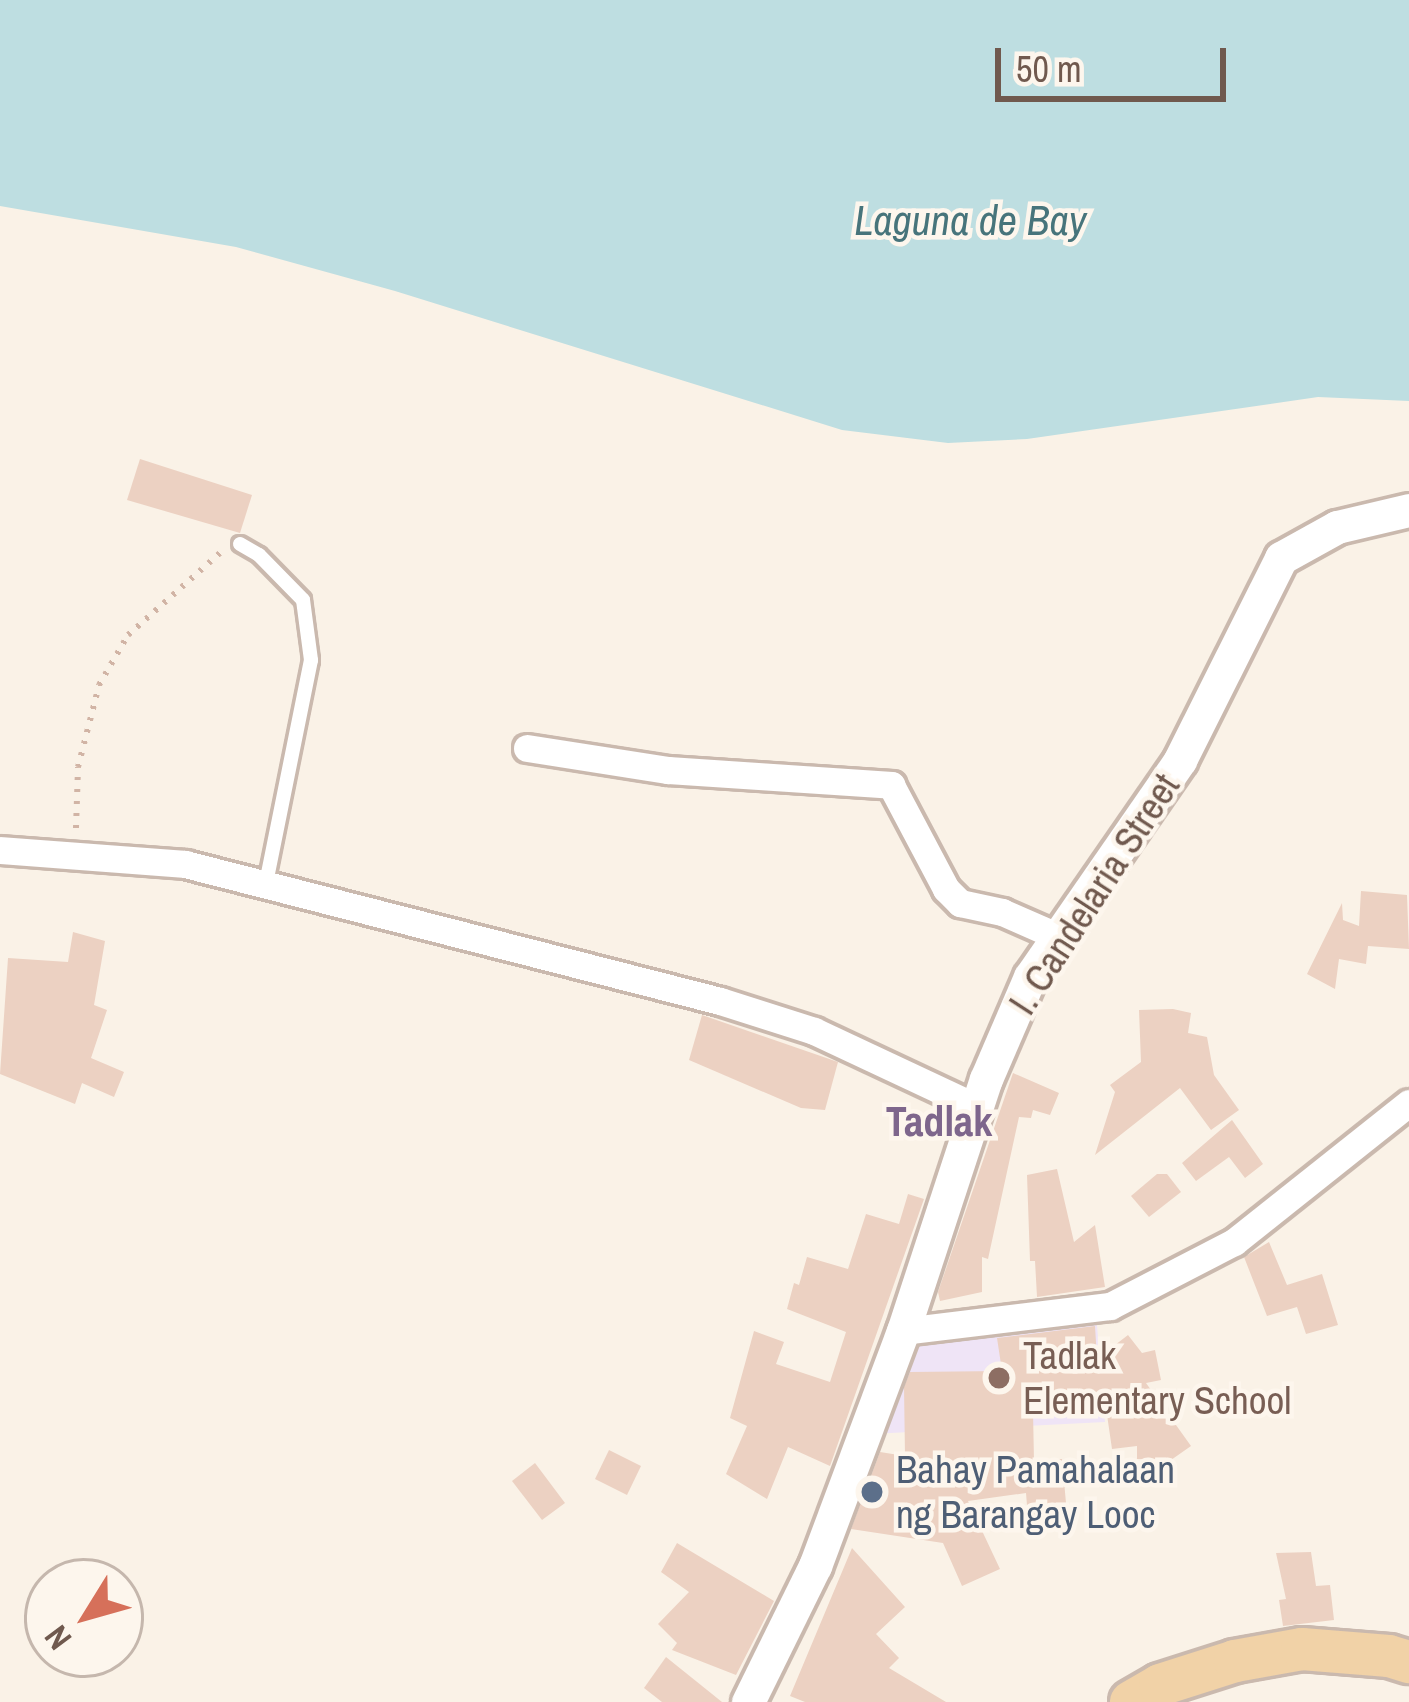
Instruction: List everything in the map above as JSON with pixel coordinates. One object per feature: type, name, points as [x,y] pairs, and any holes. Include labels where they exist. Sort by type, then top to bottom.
[{"type":"main road","points":[[1131,1702],[1160,1685],[1235,1661],[1301,1649],[1409,1662]]},
{"type":"street","name":"I. Candelaria Street","points":[[748,1702],[815,1566],[902,1331],[976,1108],[1030,977],[1180,760],[1281,558],[1337,527],[1409,510]]},
{"type":"street","points":[[527,748],[668,770],[891,784],[946,889],[960,903],[1002,912],[1057,936]]},
{"type":"street","points":[[0,850],[185,864],[721,1001],[814,1031],[976,1108]]},
{"type":"street","points":[[902,1331],[1110,1306],[1234,1242],[1409,1103]]},
{"type":"lane","points":[[240,544],[260,555],[303,600],[311,660],[266,883]]},
{"type":"path","points":[[75,856],[78,767],[100,685],[128,635],[216,554],[240,544]]},
{"type":"shaded area","name":"Tadlak Elementary School","points":[[1096,1313],[1105,1422],[871,1434],[917,1334]]},
{"type":"water","name":"Laguna de Bay","points":[[0,0],[1409,0],[1409,401],[1318,397],[1027,439],[948,443],[842,430],[395,291],[236,247],[0,206]]},
{"type":"building","points":[[140,459],[252,495],[240,533],[127,500]]},
{"type":"building","points":[[1361,891],[1407,895],[1409,949],[1368,946],[1366,964],[1339,959],[1335,989],[1307,974],[1342,903],[1343,920],[1359,926]]},
{"type":"building","points":[[73,932],[105,941],[94,1005],[107,1010],[91,1058],[124,1072],[114,1097],[82,1083],[75,1104],[0,1074],[8,958],[68,962]]},
{"type":"building","points":[[1139,1010],[1191,1013],[1188,1033],[1207,1037],[1214,1075],[1239,1110],[1211,1130],[1180,1088],[1095,1155],[1115,1092],[1110,1085],[1141,1062]]},
{"type":"building","points":[[702,1015],[838,1062],[825,1110],[801,1108],[689,1060]]},
{"type":"building","points":[[1013,1073],[1059,1093],[1050,1115],[1033,1110],[1031,1118],[1019,1117],[988,1259],[982,1257],[982,1292],[940,1301],[938,1292]]},
{"type":"building","points":[[1232,1120],[1263,1164],[1245,1178],[1229,1157],[1196,1181],[1182,1163]]},
{"type":"building","points":[[1057,1169],[1074,1242],[1095,1225],[1105,1287],[1037,1297],[1035,1261],[1030,1261],[1027,1175]]},
{"type":"building","points":[[1157,1174],[1167,1174],[1181,1192],[1149,1217],[1131,1196]]},
{"type":"building","points":[[908,1194],[924,1199],[830,1466],[788,1447],[767,1499],[726,1474],[747,1426],[730,1418],[754,1331],[784,1342],[776,1364],[830,1382],[846,1332],[787,1309],[794,1283],[799,1285],[807,1257],[848,1269],[866,1214],[899,1224]]},
{"type":"building","points":[[1269,1242],[1287,1285],[1322,1274],[1338,1325],[1306,1334],[1297,1307],[1267,1316],[1244,1257]]},
{"type":"building","points":[[1095,1326],[1097,1359],[1128,1335],[1142,1353],[1155,1350],[1161,1380],[1146,1383],[1191,1446],[1171,1460],[1137,1459],[1137,1446],[1112,1449],[1106,1408],[1033,1411],[1034,1461],[1062,1459],[1067,1514],[1028,1518],[1026,1493],[968,1501],[1000,1569],[962,1586],[943,1543],[851,1529],[880,1452],[905,1456],[904,1387],[910,1372],[1002,1371],[997,1338]]},
{"type":"building","points":[[609,1450],[641,1466],[627,1495],[595,1479]]},
{"type":"building","points":[[535,1463],[565,1503],[542,1520],[512,1481]]},
{"type":"building","points":[[677,1543],[774,1601],[736,1675],[672,1650],[677,1643],[658,1624],[689,1592],[661,1572]]},
{"type":"building","points":[[852,1548],[905,1607],[876,1634],[899,1658],[889,1668],[946,1702],[805,1702],[790,1696]]},
{"type":"building","points":[[1311,1552],[1316,1586],[1330,1585],[1334,1620],[1283,1626],[1279,1600],[1286,1599],[1276,1553]]},
{"type":"building","points":[[666,1657],[722,1702],[662,1702],[644,1688]]},
{"type":"place","name":"Tadlak Elementary School","points":[[999,1378]]},
{"type":"place","name":"Bahay Pamahalaan ng Barangay Looc","points":[[872,1492]]},
{"type":"district","name":"Tadlak","points":[[939,1121]]}]
